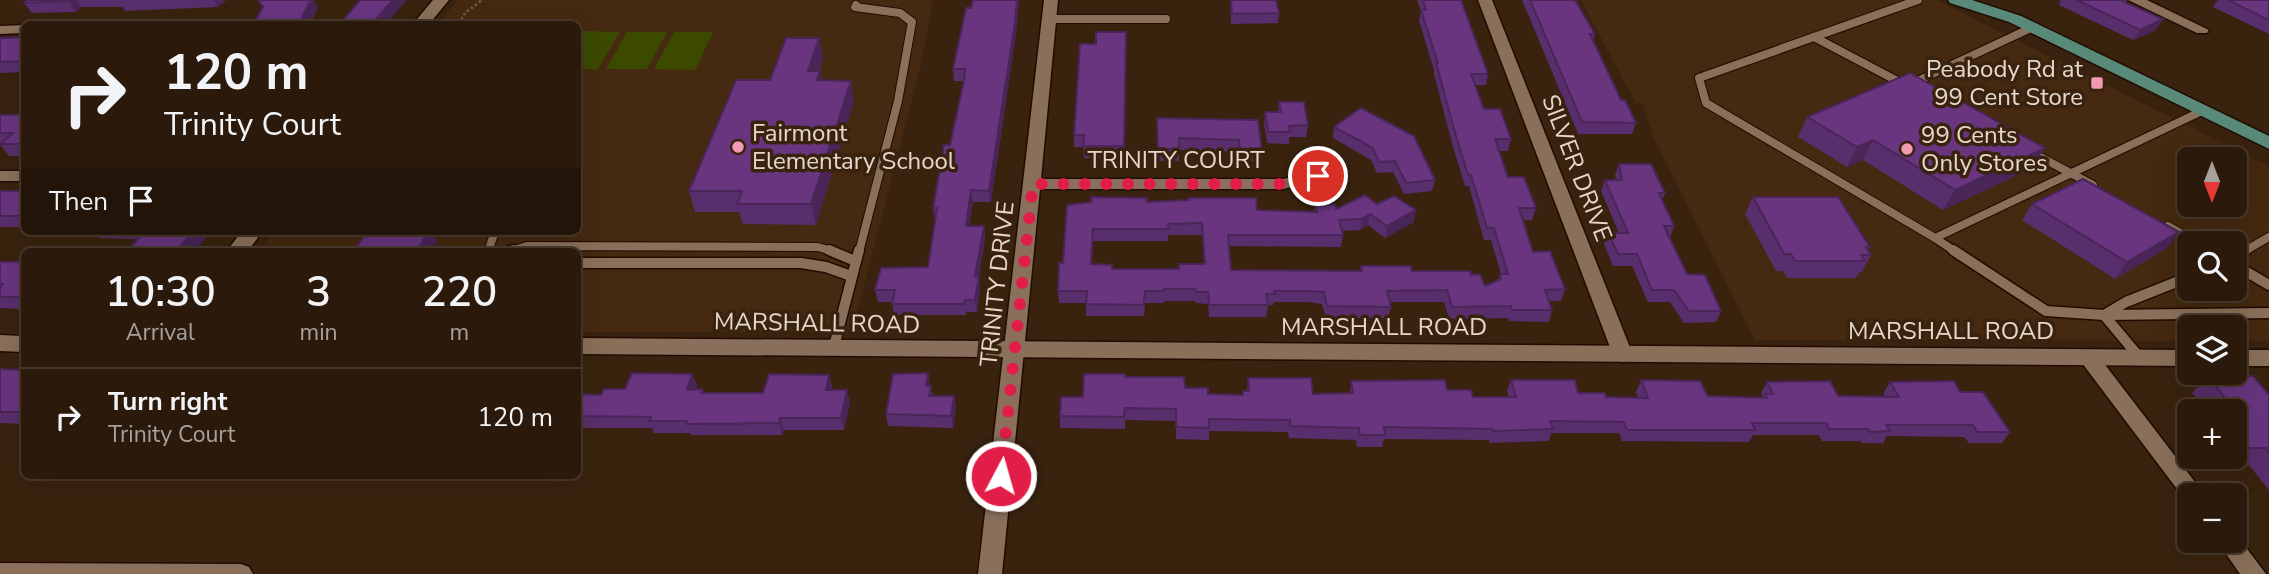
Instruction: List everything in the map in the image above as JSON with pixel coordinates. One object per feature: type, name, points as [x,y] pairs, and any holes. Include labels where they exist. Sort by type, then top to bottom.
[{"type":"main road","points":[[1956,0],[2015,19]]},
{"type":"main road","points":[[1990,0],[2031,28],[2269,143]]},
{"type":"street","points":[[424,21],[441,0]]},
{"type":"street","name":"SILVER DRIVE","points":[[1485,0],[1623,355]]},
{"type":"street","points":[[2135,0],[2202,30]]},
{"type":"street","name":"TRINITY DRIVE","points":[[990,574],[1050,9]]},
{"type":"street","points":[[0,30],[21,30]]},
{"type":"street","points":[[0,176],[21,176]]},
{"type":"street","name":"TRINITY COURT","points":[[1033,184],[1283,184],[1318,176]]},
{"type":"street","points":[[0,343],[21,344]]},
{"type":"street","name":"MARSHALL ROAD","points":[[581,346],[2177,358]]},
{"type":"street","points":[[2089,358],[2185,483]]},
{"type":"street","points":[[2247,358],[2269,358]]},
{"type":"street","points":[[2238,553],[2254,574]]},
{"type":"street","points":[[0,573],[241,574]]},
{"type":"lane","points":[[1917,0],[1699,78],[1706,103],[1935,238],[2046,311],[2104,315],[2269,313]]},
{"type":"lane","points":[[832,349],[898,101],[912,34],[912,22],[900,13],[855,8],[856,5]]},
{"type":"lane","points":[[1050,9],[1166,19]]},
{"type":"lane","points":[[1908,86],[2031,28]]},
{"type":"lane","points":[[1814,37],[1919,92]]},
{"type":"lane","points":[[1935,238],[2202,111]]},
{"type":"lane","points":[[2025,149],[2104,191]]},
{"type":"lane","points":[[2156,220],[2177,232]]},
{"type":"lane","points":[[2247,249],[2269,237]]},
{"type":"lane","points":[[520,248],[818,247],[855,261]]},
{"type":"lane","points":[[581,263],[802,263],[826,267],[851,276]]},
{"type":"lane","points":[[2247,272],[2269,285]]},
{"type":"lane","points":[[2104,315],[2126,302],[2177,282]]},
{"type":"lane","points":[[2104,315],[2140,358]]},
{"type":"path","points":[[461,21],[482,0]]},
{"type":"shaded area","name":"Fairmont Elementary School","points":[[458,0],[933,0],[921,64],[852,332],[581,332],[581,248],[261,248],[272,235],[581,235],[581,21],[440,21]]},
{"type":"shaded area","points":[[1581,0],[1937,0],[2231,147],[2177,147],[2177,217],[2247,217],[2247,155],[2269,166],[2269,341],[2247,341],[2247,315],[2177,315],[2177,341],[1755,340],[1652,134],[1642,103],[1635,102]]},
{"type":"green space","points":[[581,31],[620,32],[598,69],[581,69]]},
{"type":"green space","points":[[627,32],[667,32],[647,69],[606,69]]},
{"type":"green space","points":[[674,32],[713,32],[695,70],[654,69]]},
{"type":"building","points":[[27,0],[70,0],[24,3]]},
{"type":"building","points":[[258,0],[311,0],[300,21],[255,21],[263,7]]},
{"type":"building","points":[[360,0],[393,0],[375,21],[342,21]]},
{"type":"building","points":[[973,0],[1017,0],[989,191],[971,190],[966,226],[984,226],[975,276],[979,276],[975,300],[965,300],[964,304],[892,304],[895,290],[875,290],[881,268],[928,267],[937,208],[933,208],[944,145],[950,145],[964,80],[965,69],[953,69],[966,8],[971,8]]},
{"type":"building","points":[[1231,0],[1276,0],[1279,13],[1232,14]]},
{"type":"building","points":[[1423,0],[1461,0],[1488,74],[1471,74],[1484,109],[1500,109],[1511,139],[1495,139],[1508,177],[1524,177],[1536,208],[1519,208],[1533,252],[1550,251],[1565,289],[1545,290],[1552,310],[1512,310],[1511,306],[1452,307],[1447,290],[1387,291],[1391,307],[1327,306],[1324,292],[1310,291],[1274,291],[1275,294],[1266,294],[1268,305],[1209,305],[1208,292],[1196,292],[1195,289],[1164,289],[1145,291],[1144,305],[1086,304],[1087,291],[1058,291],[1067,205],[1092,202],[1091,197],[1147,198],[1147,202],[1189,198],[1256,198],[1257,210],[1317,212],[1315,205],[1335,204],[1336,209],[1365,195],[1377,204],[1394,196],[1416,210],[1387,226],[1370,214],[1362,219],[1339,220],[1343,235],[1228,235],[1231,270],[1362,271],[1361,266],[1411,266],[1412,271],[1470,271],[1471,275],[1480,274],[1485,286],[1501,279],[1500,274],[1508,274],[1494,228],[1487,228],[1471,175],[1468,175],[1421,10],[1426,10]],"holes":[[[1202,223],[1205,264],[1179,264],[1179,269],[1112,269],[1112,265],[1091,264],[1093,229],[1169,229],[1168,224]]]},
{"type":"building","points":[[1530,0],[1575,0],[1595,34],[1590,34],[1621,100],[1625,100],[1636,123],[1582,122]]},
{"type":"building","points":[[2077,0],[2124,0],[2122,1],[2163,19],[2140,30]]},
{"type":"building","points":[[2228,0],[2269,0],[2269,20]]},
{"type":"building","points":[[1096,32],[1126,32],[1124,146],[1083,146],[1084,135],[1074,135],[1080,44],[1096,44]]},
{"type":"building","points":[[21,37],[21,61],[0,62],[0,38]]},
{"type":"building","points":[[786,38],[819,38],[808,71],[820,71],[817,80],[851,81],[811,204],[737,204],[742,191],[689,191],[736,80],[770,80]]},
{"type":"building","name":"99 Cents Only Stores","points":[[1910,73],[2045,148],[1955,190],[1873,140],[1857,147],[1807,117]]},
{"type":"building","points":[[1279,102],[1304,102],[1308,125],[1289,126],[1290,132],[1268,132],[1265,112],[1281,112]]},
{"type":"building","points":[[1361,108],[1414,136],[1435,180],[1406,183],[1395,161],[1379,162],[1373,148],[1334,127]]},
{"type":"building","points":[[0,115],[21,115],[21,144],[0,144],[13,133],[0,133]]},
{"type":"building","points":[[1157,118],[1258,120],[1262,150],[1240,150],[1239,140],[1179,138],[1179,149],[1158,149]]},
{"type":"building","points":[[1619,164],[1651,164],[1665,193],[1659,193],[1674,226],[1664,226],[1687,274],[1705,275],[1721,311],[1689,311],[1674,290],[1652,290],[1637,254],[1618,254],[1608,233],[1628,233],[1605,180],[1622,180]]},
{"type":"building","points":[[2083,179],[2177,233],[2127,262],[2032,204]]},
{"type":"building","points":[[0,191],[21,191],[21,216],[0,216]]},
{"type":"building","points":[[1753,197],[1838,197],[1870,247],[1866,247],[1871,255],[1861,255],[1865,261],[1795,261],[1791,254],[1784,254]]},
{"type":"building","points":[[141,235],[190,235],[179,248],[130,248]]},
{"type":"building","points":[[365,235],[427,235],[418,248],[355,248]]},
{"type":"building","points":[[0,262],[21,262],[21,297],[0,297],[3,284],[0,284]]},
{"type":"building","points":[[0,369],[21,370],[21,412],[0,412]]},
{"type":"building","points":[[632,373],[692,374],[687,390],[702,389],[701,393],[763,393],[769,374],[829,375],[826,390],[847,390],[841,418],[780,418],[779,423],[686,424],[687,421],[649,421],[651,417],[581,416],[581,394],[601,395],[604,389],[625,389]]},
{"type":"building","points":[[928,373],[926,386],[931,386],[929,396],[954,396],[951,416],[886,414],[893,374]]},
{"type":"building","points":[[1084,374],[1184,377],[1185,388],[1208,388],[1208,394],[1243,395],[1243,391],[1249,391],[1248,378],[1311,378],[1313,394],[1353,393],[1351,381],[1445,380],[1447,390],[1471,390],[1473,397],[1516,397],[1511,380],[1575,380],[1578,393],[1648,398],[1641,380],[1700,381],[1708,396],[1767,398],[1765,394],[1773,394],[1767,382],[1830,381],[1838,396],[1899,397],[1890,382],[1954,381],[1960,392],[1983,392],[2010,432],[1977,432],[1973,425],[1886,425],[1890,431],[1869,432],[1868,429],[1829,429],[1826,423],[1752,423],[1755,430],[1627,430],[1624,422],[1550,421],[1553,429],[1493,431],[1384,427],[1385,435],[1360,435],[1359,428],[1290,426],[1290,420],[1209,419],[1209,428],[1176,427],[1176,409],[1125,408],[1124,417],[1060,416],[1061,397],[1083,397]]},
{"type":"building","points":[[2247,376],[2253,376],[2269,395],[2269,453],[2266,448],[2247,448],[2247,399],[2226,399],[2214,385],[2247,385]]},
{"type":"place","name":"Peabody Rd at 99 Cent Store","points":[[2097,83]]},
{"type":"place","name":"Fairmont Elementary School","points":[[738,147]]},
{"type":"place","name":"99 Cents Only Stores","points":[[1907,149]]},
{"type":"route","points":[[1001,476],[1033,184],[1283,184],[1318,176]]}]
